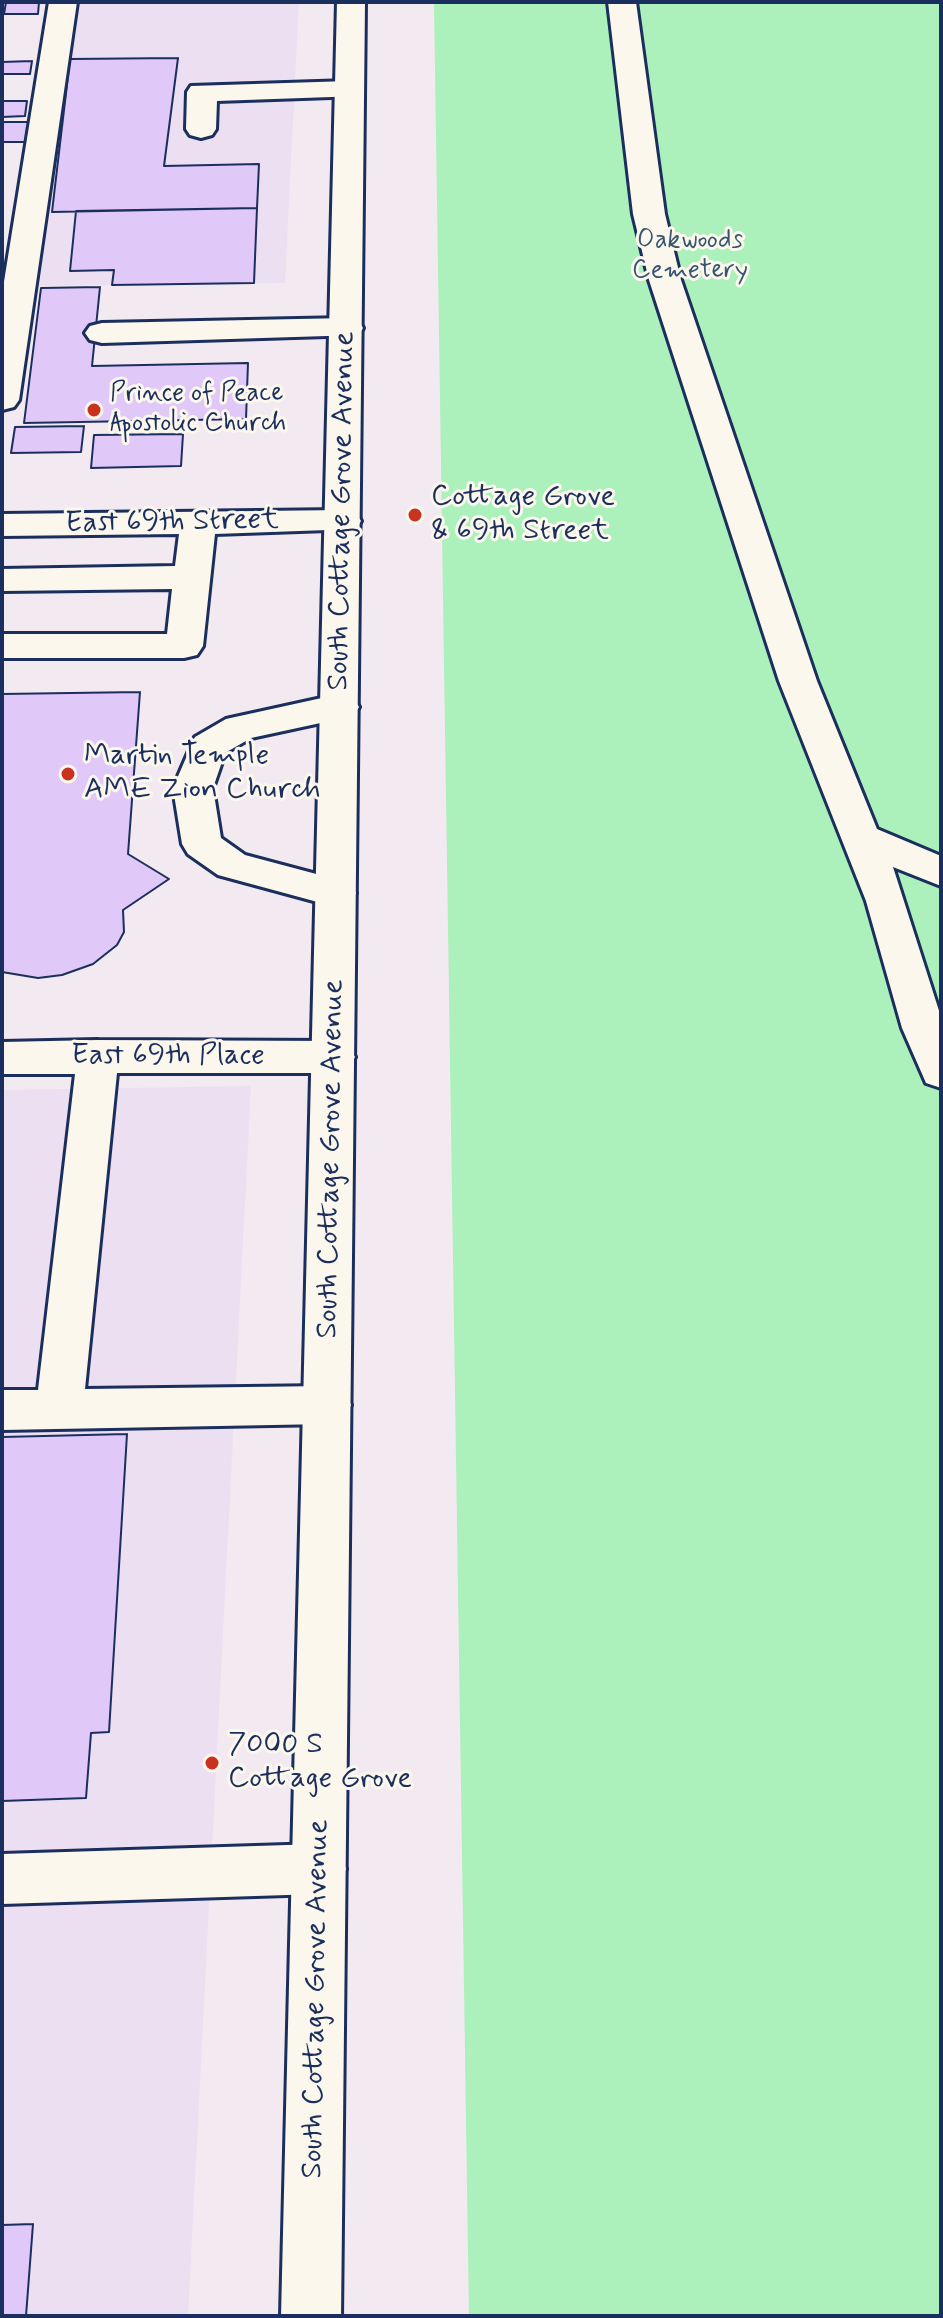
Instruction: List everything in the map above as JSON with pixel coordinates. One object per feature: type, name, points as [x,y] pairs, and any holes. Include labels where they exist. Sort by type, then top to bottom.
[{"type":"main road","points":[[2,400],[63,2]]},
{"type":"main road","name":"South Cottage Grove Avenue","points":[[311,2316],[351,2]]},
{"type":"main road","points":[[622,2],[649,214],[665,280],[798,681],[886,901],[923,1028],[941,1072]]},
{"type":"main road","points":[[201,129],[202,92],[349,90]]},
{"type":"main road","points":[[102,333],[347,328]]},
{"type":"main road","name":"East 69th Street","points":[[2,525],[343,521]]},
{"type":"main road","points":[[2,646],[184,646],[198,523]]},
{"type":"main road","points":[[2,580],[193,577]]},
{"type":"main road","points":[[336,893],[232,865],[202,844],[193,788],[209,746],[240,728],[340,707]]},
{"type":"main road","points":[[863,839],[941,872]]},
{"type":"main road","points":[[59,1409],[98,1056]]},
{"type":"main road","name":"East 69th Place","points":[[2,1058],[334,1057]]},
{"type":"main road","points":[[2,1410],[327,1405]]},
{"type":"main road","points":[[2,1879],[319,1869]]},
{"type":"shaded area","points":[[63,2],[299,2],[285,283],[19,286]]},
{"type":"shaded area","points":[[251,1086],[188,2316],[2,2316],[2,1090]]},
{"type":"green space","name":"Oakwoods Cemetery","points":[[434,2],[941,2],[941,2316],[469,2316]]},
{"type":"building","points":[[6,2],[39,2],[38,14],[4,14]]},
{"type":"building","points":[[178,58],[164,166],[259,164],[257,208],[52,212],[70,59]]},
{"type":"building","points":[[32,61],[30,74],[2,74],[2,62]]},
{"type":"building","points":[[2,101],[27,101],[25,116],[2,117]]},
{"type":"building","points":[[2,122],[29,122],[26,142],[2,142]]},
{"type":"building","points":[[257,208],[254,283],[112,285],[114,270],[70,271],[76,211]]},
{"type":"building","points":[[100,287],[92,366],[248,363],[246,419],[24,423],[41,288]]},
{"type":"building","points":[[84,426],[81,452],[11,453],[15,427]]},
{"type":"building","points":[[183,434],[181,466],[91,468],[94,435]]},
{"type":"building","name":"Martin Temple AME Zion Church","points":[[140,692],[128,854],[169,879],[123,910],[124,932],[117,945],[93,964],[62,975],[38,978],[2,972],[2,694]]},
{"type":"building","points":[[127,1434],[109,1732],[91,1733],[86,1798],[2,1801],[2,1437]]},
{"type":"building","points":[[33,2224],[26,2316],[2,2316],[2,2225]]},
{"type":"place","name":"Prince of Peace Apostolic Church","points":[[94,410]]},
{"type":"place","name":"Cottage Grove & 69th Street","points":[[415,515]]},
{"type":"place","name":"Martin Temple AME Zion Church","points":[[68,774]]},
{"type":"place","name":"7000 S Cottage Grove","points":[[212,1763]]}]
